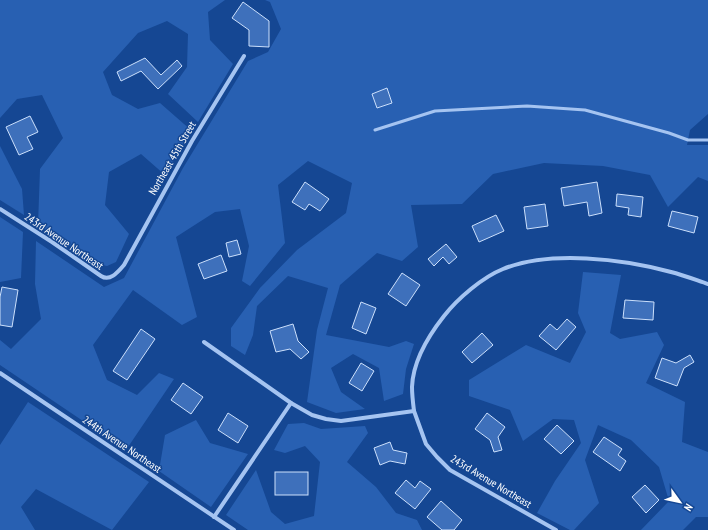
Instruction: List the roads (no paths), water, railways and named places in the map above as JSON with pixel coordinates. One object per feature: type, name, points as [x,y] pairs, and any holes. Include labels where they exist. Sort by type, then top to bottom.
[{"type":"street","name":"Northeast 45th Street","points":[[119,271],[124,265],[192,141],[244,56]]},
{"type":"street","name":"243rd Avenue Northeast","points":[[0,209],[52,242],[104,278],[111,277],[119,271]]},
{"type":"street","name":"243rd Avenue Northeast","points":[[556,530],[450,470],[426,444],[414,411],[412,386],[415,371],[422,352],[434,328],[463,296],[487,278],[503,269],[525,262],[559,258],[601,259],[671,272],[708,284]]},
{"type":"street","points":[[204,342],[291,403],[312,415],[341,421],[414,411]]},
{"type":"street","name":"244th Avenue Northeast","points":[[0,373],[234,530]]},
{"type":"street","points":[[214,517],[291,403]]},
{"type":"lane","points":[[375,130],[435,111],[527,106],[585,110],[669,133],[688,140],[708,140]]}]
